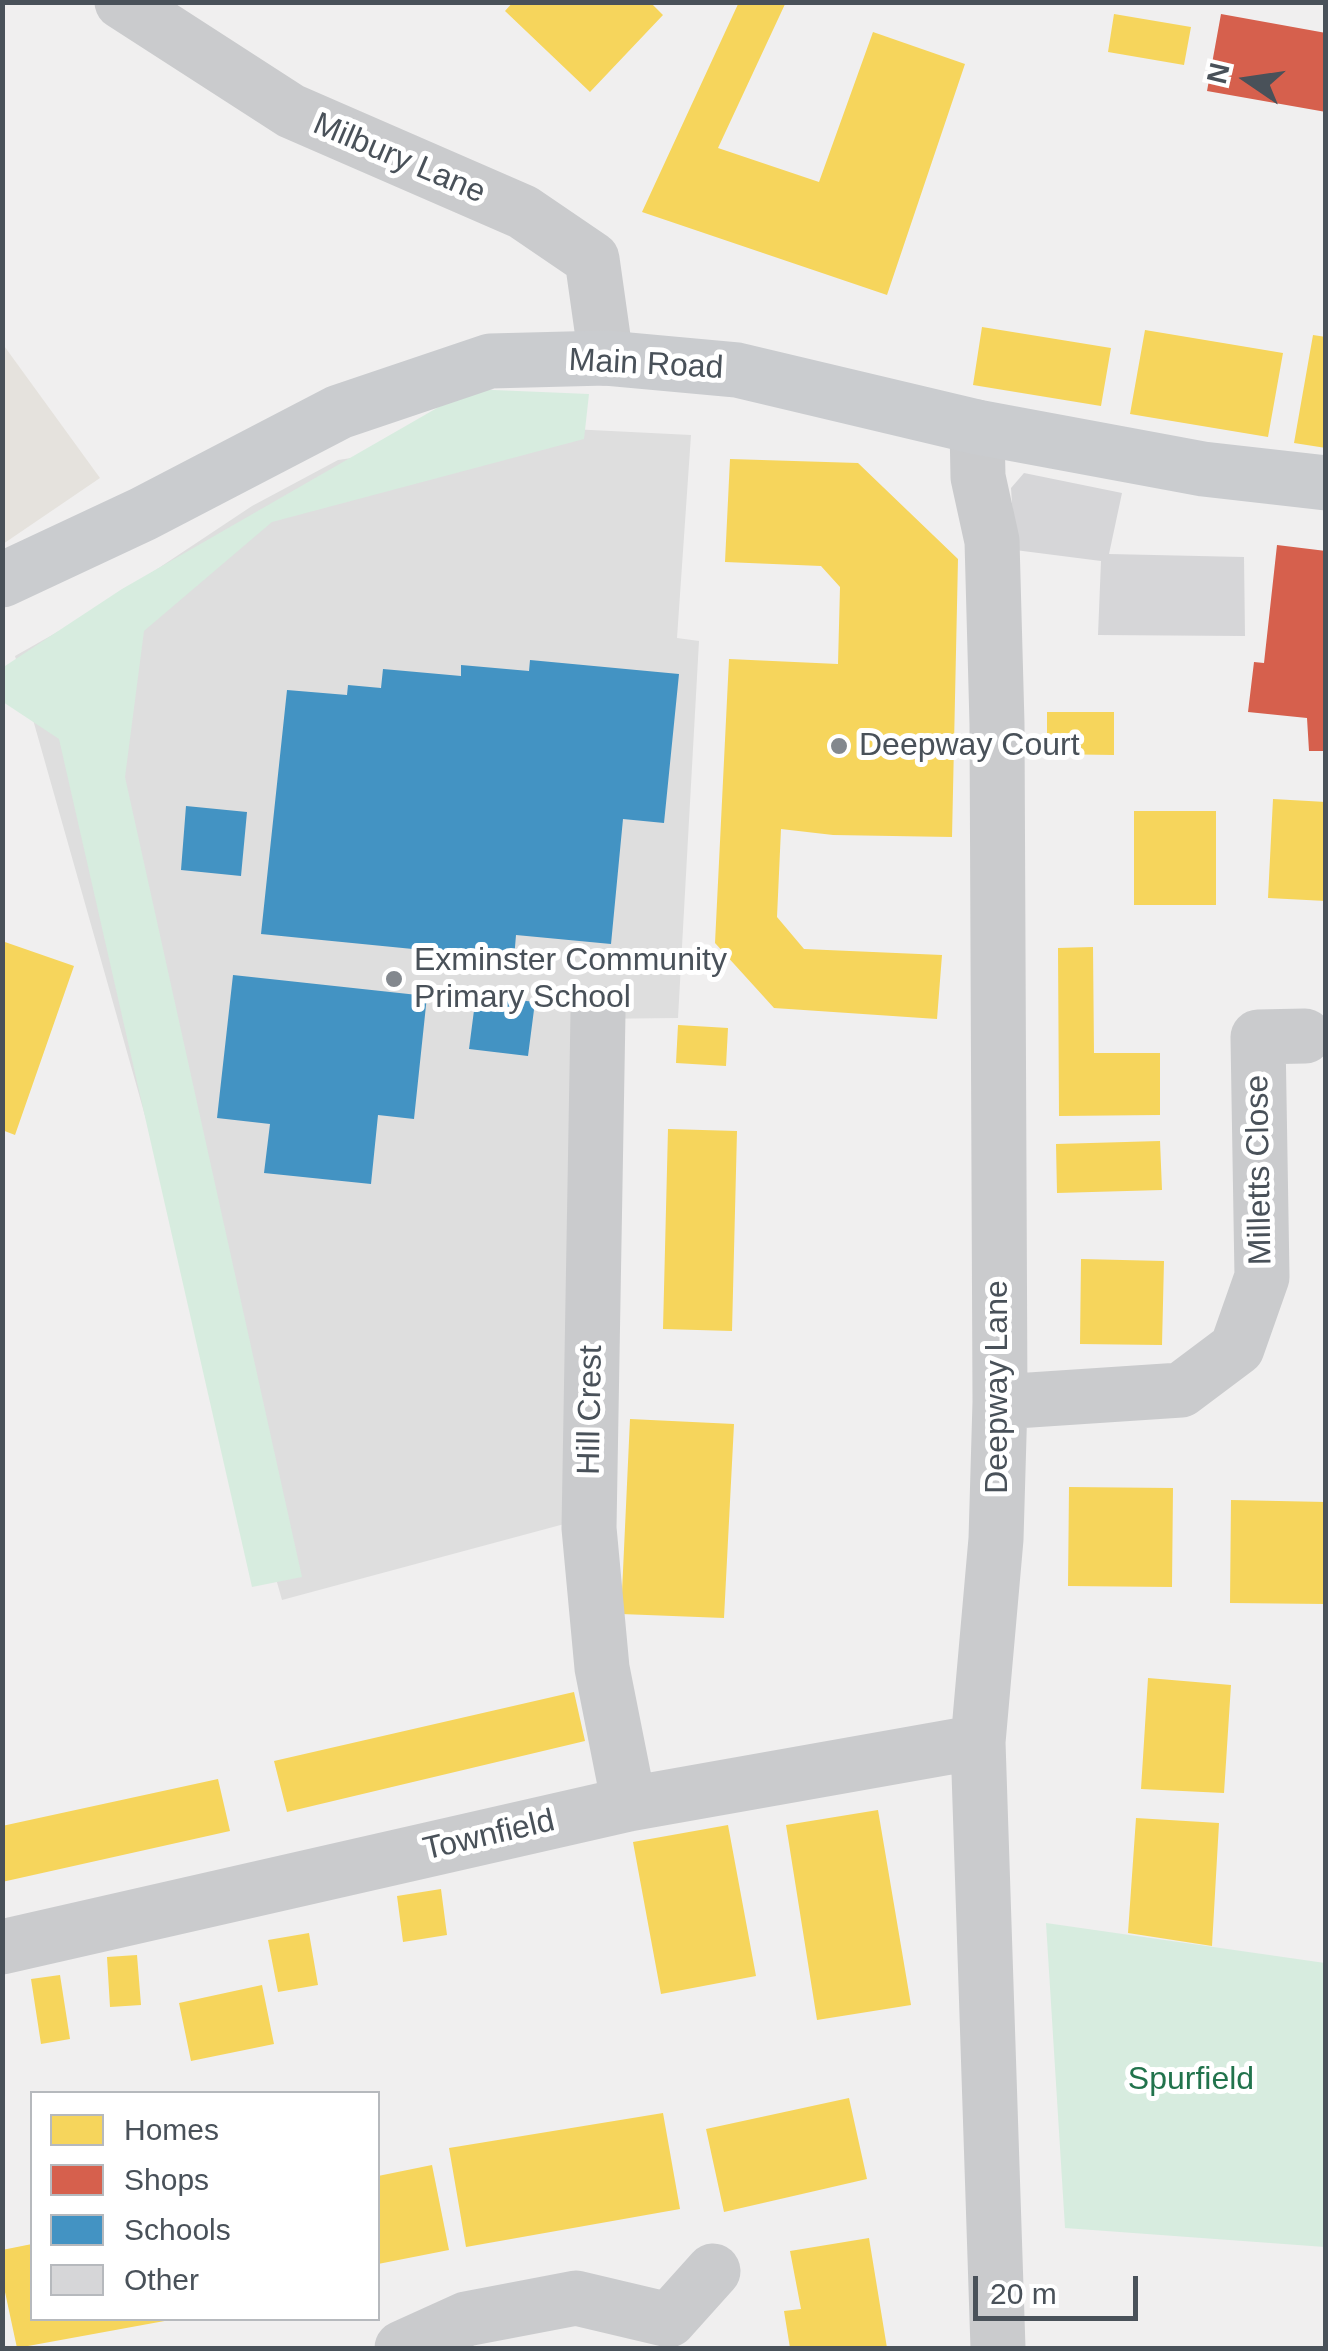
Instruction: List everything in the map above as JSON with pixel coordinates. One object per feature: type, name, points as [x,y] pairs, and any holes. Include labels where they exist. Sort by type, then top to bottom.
[{"type":"street","name":"Milbury Lane","points":[[122,2],[290,112],[522,212],[592,259],[606,358]]},
{"type":"street","name":"Main Road","points":[[2,580],[143,514],[340,412],[490,361],[606,358],[738,370],[977,426],[1203,469],[1326,483]]},
{"type":"street","name":"Deepway Lane","points":[[977,426],[978,477],[992,540],[997,724],[994,907],[1000,1402],[996,1539],[978,1742],[998,2348]]},
{"type":"street","name":"Hill Crest","points":[[598,1013],[589,1528],[600,1652],[629,1804]]},
{"type":"street","name":"Milletts Close","points":[[1000,1402],[1180,1390],[1238,1348],[1262,1277],[1258,1037]]},
{"type":"street","name":"Townfield","points":[[2,1947],[629,1804],[978,1742]]},
{"type":"street","points":[[402,2348],[466,2319],[576,2298],[677,2334],[714,2271]]},
{"type":"shaded area","points":[[2,343],[100,478],[3,544],[2,544]]},
{"type":"shaded area","name":"Exminster Community Primary School","points":[[551,428],[691,435],[677,638],[699,641],[678,1018],[588,1019],[568,1523],[282,1600],[15,656],[91,613],[252,506],[338,460]]},
{"type":"green space","points":[[470,389],[589,394],[584,439],[272,522],[144,631],[125,777],[302,1577],[252,1587],[59,739],[3,702],[2,668],[122,589]]},
{"type":"green space","name":"Spurfield","points":[[1046,1923],[1325,1963],[1325,2247],[1065,2228]]},
{"type":"building: Homes","points":[[513,2],[650,2],[663,15],[590,92],[505,11]]},
{"type":"building: Homes","points":[[739,2],[786,2],[718,148],[819,182],[873,32],[965,64],[887,295],[642,212]]},
{"type":"building: Homes","points":[[1114,14],[1191,27],[1184,65],[1108,52]]},
{"type":"building: Homes","points":[[982,327],[1111,348],[1101,406],[973,385]]},
{"type":"building: Homes","points":[[1145,330],[1283,353],[1268,437],[1130,414]]},
{"type":"building: Homes","points":[[1313,335],[1326,337],[1326,448],[1294,443]]},
{"type":"building: Homes","name":"Deepway Court","points":[[730,459],[858,463],[958,559],[952,837],[833,835],[781,829],[777,917],[804,949],[942,955],[937,1019],[774,1008],[715,943],[729,659],[838,664],[840,587],[821,566],[725,562]]},
{"type":"building: Homes","points":[[1047,712],[1114,712],[1114,755],[1047,754]]},
{"type":"building: Homes","points":[[1273,799],[1326,802],[1326,901],[1268,898]]},
{"type":"building: Homes","points":[[1134,811],[1216,811],[1216,905],[1134,905]]},
{"type":"building: Homes","points":[[2,941],[74,966],[15,1135],[2,1130]]},
{"type":"building: Homes","points":[[1093,947],[1094,1053],[1160,1053],[1160,1115],[1059,1116],[1058,948]]},
{"type":"building: Homes","points":[[678,1025],[728,1028],[726,1066],[676,1063]]},
{"type":"building: Homes","points":[[668,1129],[737,1131],[732,1331],[663,1329]]},
{"type":"building: Homes","points":[[1160,1141],[1162,1190],[1057,1193],[1056,1144]]},
{"type":"building: Homes","points":[[1081,1259],[1164,1261],[1162,1345],[1080,1344]]},
{"type":"building: Homes","points":[[630,1419],[734,1424],[724,1618],[621,1614]]},
{"type":"building: Homes","points":[[1069,1487],[1173,1488],[1172,1587],[1068,1586]]},
{"type":"building: Homes","points":[[1231,1500],[1326,1502],[1325,1604],[1230,1603]]},
{"type":"building: Homes","points":[[1148,1678],[1231,1685],[1224,1793],[1141,1789]]},
{"type":"building: Homes","points":[[574,1692],[585,1741],[287,1812],[274,1761]]},
{"type":"building: Homes","points":[[218,1779],[230,1831],[2,1882],[2,1826]]},
{"type":"building: Homes","points":[[878,1810],[911,2005],[817,2020],[786,1825]]},
{"type":"building: Homes","points":[[1136,1818],[1219,1823],[1212,1946],[1128,1933]]},
{"type":"building: Homes","points":[[728,1825],[756,1976],[661,1994],[633,1842]]},
{"type":"building: Homes","points":[[441,1889],[447,1935],[403,1942],[397,1896]]},
{"type":"building: Homes","points":[[309,1933],[318,1985],[278,1992],[268,1940]]},
{"type":"building: Homes","points":[[137,1955],[141,2005],[110,2007],[107,1957]]},
{"type":"building: Homes","points":[[60,1975],[70,2039],[41,2044],[31,1979]]},
{"type":"building: Homes","points":[[262,1985],[274,2044],[191,2061],[179,2003]]},
{"type":"building: Homes","points":[[849,2098],[867,2179],[724,2212],[706,2129]]},
{"type":"building: Homes","points":[[663,2113],[680,2209],[466,2247],[449,2148]]},
{"type":"building: Homes","points":[[432,2165],[449,2250],[380,2264],[380,2176]]},
{"type":"building: Homes","points":[[869,2238],[887,2348],[790,2348],[784,2311],[801,2309],[790,2251]]},
{"type":"building: Homes","points":[[30,2244],[30,2321],[165,2321],[17,2348],[2,2278],[2,2250]]},
{"type":"building: Shops","points":[[1221,14],[1326,33],[1326,112],[1207,91]]},
{"type":"building: Shops","points":[[1277,545],[1326,551],[1326,751],[1309,751],[1307,718],[1248,712],[1254,662],[1264,663]]},
{"type":"building: Schools","name":"Exminster Community Primary School","points":[[530,660],[679,674],[664,823],[623,819],[611,944],[516,935],[514,959],[261,934],[287,690],[347,695],[348,685],[381,688],[383,669],[461,676],[461,665],[529,671]]},
{"type":"building: Schools","points":[[186,806],[247,812],[241,876],[181,870]]},
{"type":"building: Schools","name":"Exminster Community Primary School","points":[[233,975],[427,996],[414,1119],[378,1115],[371,1184],[264,1173],[270,1124],[217,1118]]},
{"type":"building: Schools","points":[[476,995],[535,1002],[528,1056],[469,1049]]},
{"type":"building: Other","points":[[1024,473],[1122,493],[1109,554],[1244,557],[1245,636],[1098,635],[1101,561],[1015,550],[1011,488]]},
{"type":"place","name":"Deepway Court","points":[[839,746]]},
{"type":"place","name":"Exminster Community Primary School","points":[[394,979]]}]
